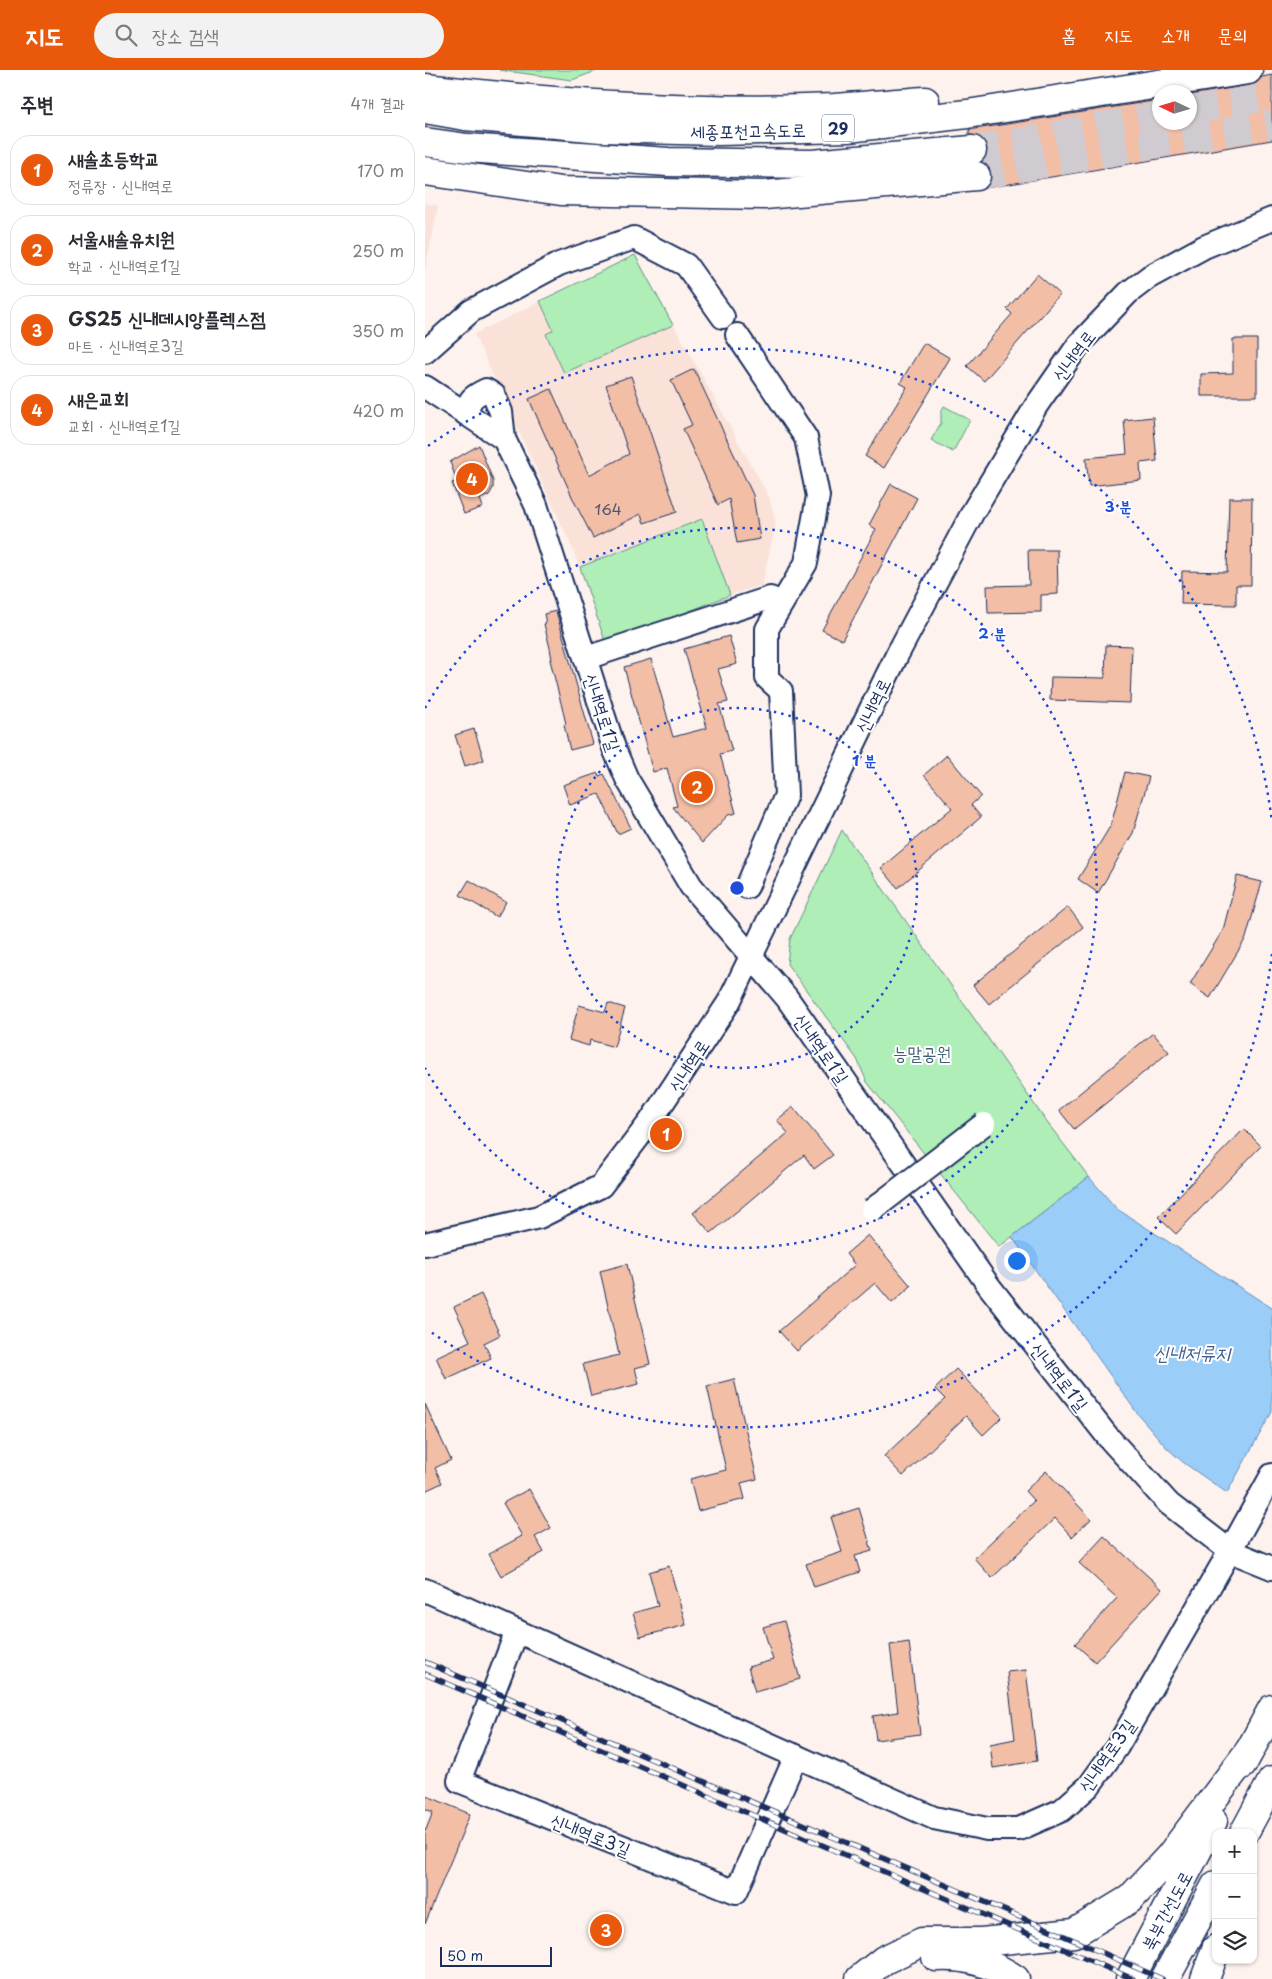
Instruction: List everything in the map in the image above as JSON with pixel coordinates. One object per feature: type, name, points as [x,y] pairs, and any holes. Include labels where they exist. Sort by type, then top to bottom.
[{"type":"highway","points":[[425,88],[517,99],[653,107],[833,108],[936,101],[1126,70]]},
{"type":"highway","name":"세종포천고속도로","points":[[425,109],[465,116],[601,128],[719,131],[848,128],[967,114],[1248,70]]},
{"type":"highway","name":"세종포천고속도로","points":[[425,142],[467,148],[668,162],[812,164],[972,150]]},
{"type":"highway","points":[[425,171],[561,191],[764,195],[976,176]]},
{"type":"highway","name":"북부간선도로","points":[[1131,1979],[1272,1709]]},
{"type":"highway","points":[[860,1979],[884,1960],[922,1942],[981,1942],[1074,1933],[1130,1899],[1137,1892],[1170,1856],[1250,1750]]},
{"type":"highway","points":[[1246,1829],[1272,1781]]},
{"type":"highway","points":[[1257,1834],[1272,1793]]},
{"type":"highway","name":"북부간선도로","points":[[1165,1979],[1212,1892]]},
{"type":"highway","points":[[891,1979],[910,1965],[921,1960],[953,1956],[998,1968],[1015,1979]]},
{"type":"highway","points":[[1205,1979],[1212,1960]]},
{"type":"street","name":"신내역로","points":[[425,1244],[539,1217],[601,1186],[650,1122],[729,1002],[897,655],[969,518],[1036,406],[1079,344],[1128,294],[1149,277],[1204,247],[1272,219]]},
{"type":"street","points":[[425,352],[471,311],[559,264],[634,238],[686,264],[723,317]]},
{"type":"street","points":[[737,335],[806,438],[818,496],[806,563],[767,630],[767,678],[781,691],[787,795],[747,887]]},
{"type":"street","points":[[425,387],[505,439]]},
{"type":"street","name":"신내역로1길","points":[[468,415],[467,406],[473,396],[486,390],[494,395],[501,412],[505,439],[536,505],[615,751],[627,779],[691,886],[787,998],[989,1286],[1108,1437],[1169,1504],[1230,1551],[1272,1568]]},
{"type":"street","points":[[586,658],[770,598],[782,604]]},
{"type":"street","points":[[872,1210],[983,1124]]},
{"type":"street","name":"신내역로3길","points":[[425,1590],[934,1818],[987,1829],[1019,1830],[1062,1810],[1089,1786],[1117,1747],[1272,1475]]},
{"type":"street","name":"신내역로3길","points":[[517,1631],[459,1781],[735,1892],[796,1756]]},
{"type":"shaded area","points":[[425,203],[438,206],[425,271]]},
{"type":"shaded area","points":[[635,255],[769,497],[776,523],[762,585],[730,595],[606,644],[572,547],[474,334]]},
{"type":"green space","points":[[499,70],[599,70],[572,80]]},
{"type":"green space","points":[[635,255],[673,325],[564,373],[546,334],[553,330],[540,301]]},
{"type":"green space","points":[[944,406],[970,420],[953,452],[931,440],[941,423],[941,412]]},
{"type":"green space","points":[[702,519],[730,595],[606,644],[580,567]]},
{"type":"green space","name":"능말공원","points":[[842,830],[1046,1121],[1089,1177],[999,1247],[867,1082],[857,1059],[787,964],[790,939]]},
{"type":"water","name":"신내저류지","points":[[1089,1177],[1117,1209],[1272,1308],[1272,1412],[1227,1493],[1184,1463],[1167,1448],[1137,1413],[1012,1237]]},
{"type":"building","points":[[1272,75],[1272,140],[986,188],[992,175],[988,167],[982,162],[986,156],[987,148],[985,141],[979,136],[969,135],[969,130],[1152,101],[1152,130],[1197,130],[1197,94],[1250,85],[1262,77]]},
{"type":"building","points":[[1037,274],[1060,294],[984,381],[967,366],[1012,314],[1007,309]]},
{"type":"building","points":[[1233,339],[1257,339],[1257,396],[1201,396],[1201,374],[1233,373]]},
{"type":"building","points":[[924,343],[950,358],[884,468],[865,456],[907,387],[900,383]]},
{"type":"building","points":[[694,369],[753,495],[760,539],[737,543],[729,499],[718,505],[683,429],[692,425],[671,380]]},
{"type":"building","points":[[631,376],[677,512],[644,523],[641,514],[593,538],[574,501],[529,399],[551,389],[589,475],[629,454],[606,385]]},
{"type":"building","points":[[1153,417],[1157,461],[1140,463],[1141,480],[1089,486],[1086,458],[1127,454],[1124,420]]},
{"type":"building","points":[[479,445],[493,481],[493,488],[489,495],[480,499],[483,507],[464,514],[452,483],[457,481],[450,462]]},
{"type":"building","points":[[891,484],[917,498],[842,640],[822,630],[876,529],[869,525]]},
{"type":"building","points":[[1229,498],[1252,498],[1251,585],[1236,585],[1236,605],[1181,604],[1182,571],[1227,572]]},
{"type":"building","points":[[1028,550],[1057,550],[1058,594],[1041,595],[1041,612],[988,613],[987,586],[1029,585]]},
{"type":"building","points":[[556,611],[593,744],[570,750],[544,624],[546,623],[544,614]]},
{"type":"building","points":[[729,636],[737,664],[718,669],[728,702],[719,704],[732,751],[720,754],[736,813],[728,815],[702,843],[673,807],[677,806],[667,768],[653,772],[624,667],[651,659],[673,737],[707,728],[684,649]]},
{"type":"building","points":[[1106,645],[1132,646],[1130,703],[1050,700],[1051,677],[1105,678]]},
{"type":"building","points":[[474,729],[484,760],[465,766],[455,735]]},
{"type":"building","points":[[947,755],[981,796],[971,805],[981,817],[898,888],[881,868],[952,808],[924,775]]},
{"type":"building","points":[[1125,772],[1149,777],[1133,833],[1098,893],[1078,879],[1111,825]]},
{"type":"building","points":[[598,773],[599,776],[604,774],[631,828],[618,834],[599,794],[570,805],[563,785]]},
{"type":"building","points":[[1237,876],[1262,882],[1246,938],[1210,998],[1190,984],[1223,930]]},
{"type":"building","points":[[469,880],[506,902],[497,917],[460,895]]},
{"type":"building","points":[[1068,907],[1083,927],[989,1004],[973,985]]},
{"type":"building","points":[[608,1003],[625,1008],[614,1047],[590,1040],[589,1046],[569,1040],[579,1005],[605,1012]]},
{"type":"building","points":[[1153,1033],[1169,1052],[1074,1129],[1059,1110]]},
{"type":"building","points":[[793,1107],[833,1155],[814,1169],[804,1155],[711,1233],[693,1213],[788,1133],[777,1120]]},
{"type":"building","points":[[1244,1129],[1261,1146],[1176,1234],[1158,1217]]},
{"type":"building","points":[[868,1235],[911,1286],[892,1303],[875,1283],[797,1351],[779,1331],[855,1265],[846,1254]]},
{"type":"building","points":[[627,1264],[650,1364],[635,1368],[639,1384],[591,1396],[583,1364],[619,1355],[600,1271]]},
{"type":"building","points":[[481,1294],[500,1335],[484,1343],[491,1358],[446,1379],[436,1357],[470,1341],[454,1307]]},
{"type":"building","points":[[956,1369],[1002,1417],[983,1435],[966,1416],[903,1476],[884,1456],[945,1399],[935,1389]]},
{"type":"building","points":[[734,1379],[757,1479],[741,1483],[745,1499],[698,1511],[690,1479],[726,1470],[707,1386]]},
{"type":"building","points":[[425,1404],[451,1460],[435,1468],[442,1483],[425,1491]]},
{"type":"building","points":[[1046,1471],[1091,1519],[1072,1537],[1055,1518],[992,1578],[974,1558],[1034,1501],[1025,1491]]},
{"type":"building","points":[[529,1489],[551,1528],[535,1537],[544,1552],[501,1576],[489,1554],[522,1536],[503,1503]]},
{"type":"building","points":[[859,1508],[872,1551],[855,1556],[860,1572],[814,1587],[806,1564],[842,1552],[831,1517]]},
{"type":"building","points":[[1104,1536],[1162,1589],[1095,1662],[1075,1644],[1117,1598],[1079,1563]]},
{"type":"building","points":[[669,1566],[686,1625],[640,1637],[633,1613],[658,1606],[649,1572]]},
{"type":"building","points":[[784,1621],[800,1679],[755,1692],[748,1667],[773,1660],[763,1627]]},
{"type":"building","points":[[909,1642],[920,1734],[876,1740],[873,1716],[898,1712],[890,1645]]},
{"type":"building","points":[[1026,1670],[1037,1761],[993,1768],[990,1744],[1015,1739],[1007,1672]]},
{"type":"building","points":[[425,1795],[470,1814],[425,1924],[425,1832],[433,1812],[425,1809]]},
{"type":"tunnel","points":[[1197,110],[1272,96]]},
{"type":"tunnel","points":[[972,150],[1152,117]]},
{"type":"tunnel","points":[[976,176],[1272,124]]},
{"type":"railway","points":[[425,1662],[1162,1979]]},
{"type":"railway","points":[[425,1674],[1133,1979]]},
{"type":"place","name":"새은교회","points":[[472,479]]},
{"type":"place","name":"서울새솔유치원","points":[[697,787]]},
{"type":"place","name":"새솔초등학교","points":[[666,1134]]},
{"type":"place","name":"GS25 신내데시앙플렉스점","points":[[606,1930]]}]
